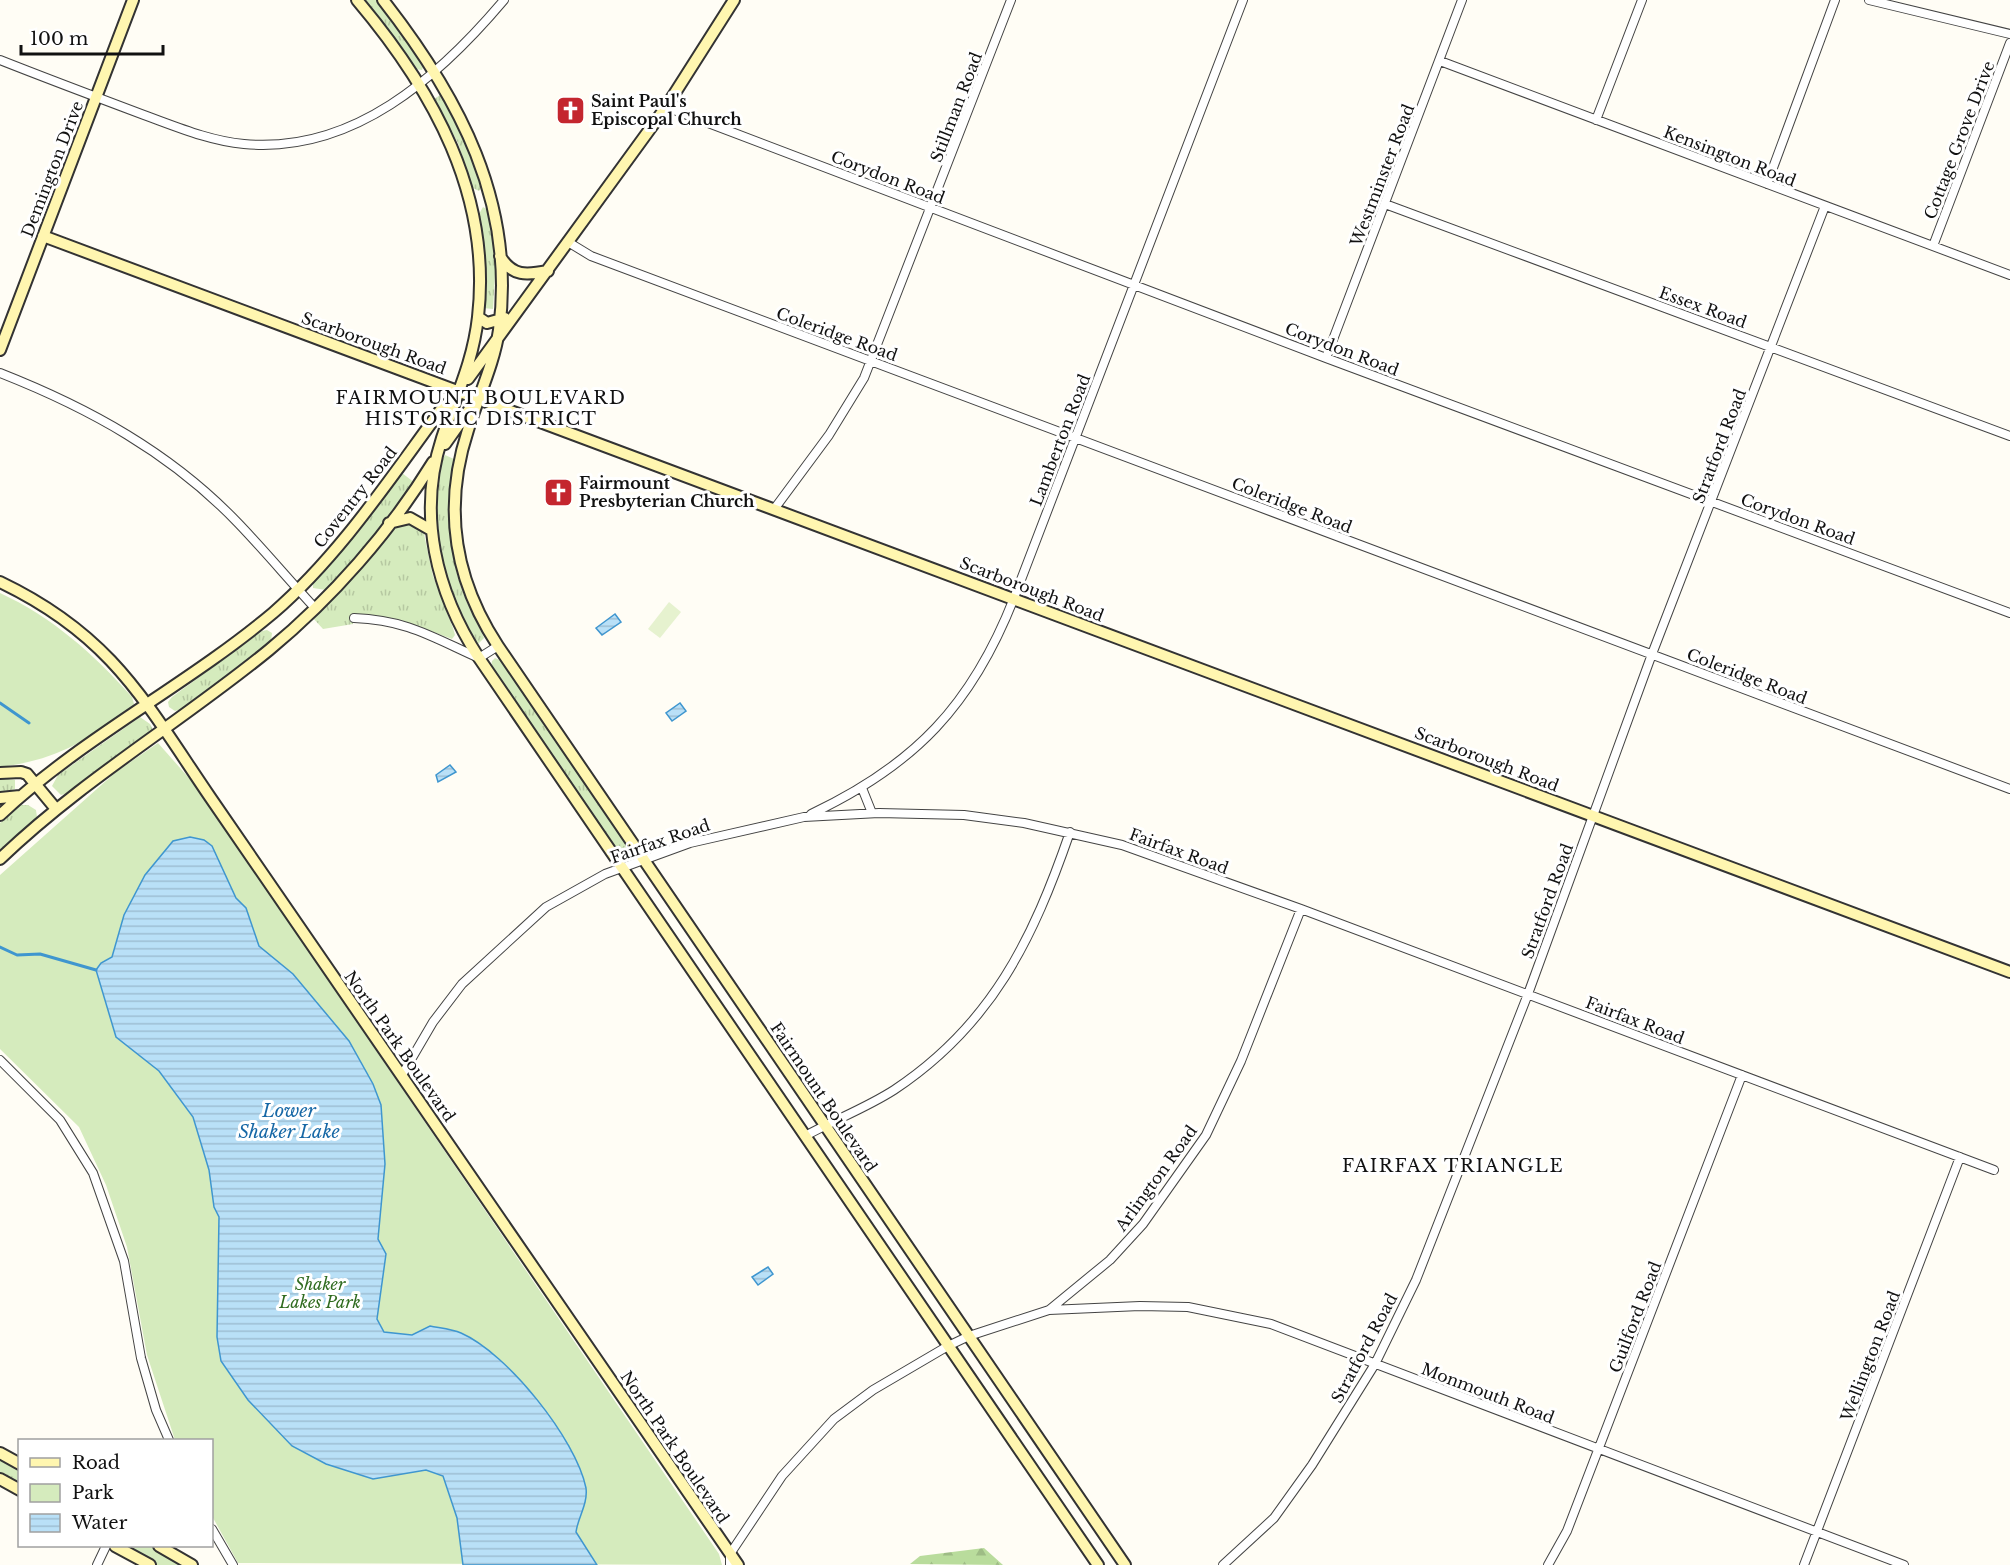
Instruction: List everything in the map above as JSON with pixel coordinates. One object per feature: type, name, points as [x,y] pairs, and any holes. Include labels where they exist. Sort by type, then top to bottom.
[{"type":"main road","name":"Demington Drive","points":[[0,350],[133,0]]},
{"type":"main road","points":[[357,0],[419,85],[452,143],[472,202],[480,261],[478,317],[461,391],[437,456],[432,494],[431,530],[438,569],[450,606],[479,658],[1098,1565]]},
{"type":"main road","name":"Fairmount Boulevard","points":[[383,0],[434,72],[466,127],[491,198],[500,255],[500,320],[497,339],[457,469],[454,526],[458,554],[468,590],[483,622],[1125,1565]]},
{"type":"main road","name":"Coventry Road","points":[[0,815],[20,797],[38,787],[147,703],[218,656],[274,611],[349,531],[440,411],[461,391],[666,107],[734,0]]},
{"type":"main road","points":[[472,202],[491,198]]},
{"type":"main road","name":"Scarborough Road","points":[[43,236],[2010,972]]},
{"type":"main road","points":[[500,255],[508,267],[517,273],[529,275],[548,271]]},
{"type":"main road","points":[[478,317],[487,323],[517,312]]},
{"type":"main road","points":[[0,859],[56,809],[166,729],[268,650],[315,608],[389,524],[478,397]]},
{"type":"main road","points":[[389,524],[410,518],[431,530]]},
{"type":"main road","name":"North Park Boulevard","points":[[0,582],[69,622],[111,658],[147,703],[730,1560],[738,1565]]},
{"type":"main road","points":[[0,773],[27,774],[56,809]]},
{"type":"main road","points":[[0,798],[20,797]]},
{"type":"main road","points":[[0,1453],[18,1463]]},
{"type":"main road","points":[[0,1479],[18,1489]]},
{"type":"main road","points":[[118,1547],[150,1565]]},
{"type":"main road","points":[[162,1547],[192,1565]]},
{"type":"street","points":[[0,60],[192,133],[246,145],[298,142],[338,132],[382,112],[434,72],[472,37],[504,0]]},
{"type":"street","name":"Stillman Road","points":[[775,508],[835,426],[872,361],[1011,0]]},
{"type":"street","name":"Lamberton Road","points":[[804,817],[862,788],[929,737],[951,712],[986,662],[1014,598],[1243,0]]},
{"type":"street","name":"Westminster Road","points":[[1326,358],[1462,0]]},
{"type":"street","points":[[1596,120],[1641,0]]},
{"type":"street","points":[[1767,184],[1835,0]]},
{"type":"street","points":[[1869,0],[2010,34]]},
{"type":"street","name":"Cottage Grove Drive","points":[[1933,246],[2010,43]]},
{"type":"street","name":"Kensington Road","points":[[1440,60],[2010,275]]},
{"type":"street","name":"Corydon Road","points":[[666,107],[1326,358],[2010,612]]},
{"type":"street","name":"Essex Road","points":[[1385,204],[2010,436]]},
{"type":"street","name":"Stratford Road","points":[[1223,1565],[1274,1518],[1312,1465],[1375,1364],[1416,1280],[1528,994],[1652,654],[1825,206]]},
{"type":"street","name":"Coleridge Road","points":[[568,242],[591,256],[2010,789]]},
{"type":"street","points":[[0,373],[52,393],[96,415],[146,445],[237,521],[315,608]]},
{"type":"street","points":[[354,618],[407,625],[479,658],[498,646]]},
{"type":"street","points":[[862,788],[872,813]]},
{"type":"street","name":"Fairfax Road","points":[[402,1075],[433,1022],[462,984],[504,943],[546,907],[605,874],[690,843],[804,817],[872,813],[964,815],[1071,832],[1122,845],[1301,909],[1994,1170]]},
{"type":"street","points":[[805,1136],[893,1090],[942,1053],[988,1005],[1024,946],[1051,887],[1071,832]]},
{"type":"street","name":"Arlington Road","points":[[730,1560],[782,1476],[834,1419],[873,1390],[948,1346],[969,1336],[1049,1310],[1110,1260],[1143,1224],[1206,1135],[1241,1062],[1301,909]]},
{"type":"street","points":[[0,1060],[60,1120],[93,1173],[121,1250],[141,1358],[156,1410],[169,1439]]},
{"type":"street","name":"Guilford Road","points":[[1548,1565],[1567,1531],[1742,1075]]},
{"type":"street","name":"Wellington Road","points":[[1804,1565],[1960,1157]]},
{"type":"street","name":"Monmouth Road","points":[[1049,1310],[1140,1306],[1188,1307],[1271,1324],[1904,1565]]},
{"type":"street","points":[[213,1531],[233,1565]]},
{"type":"street","points":[[97,1565],[105,1547]]},
{"type":"green space","points":[[363,0],[377,0],[424,64],[422,70],[415,69]]},
{"type":"green space","points":[[442,94],[461,127],[483,186],[479,191],[473,188],[458,143],[434,99]]},
{"type":"green space","points":[[483,207],[488,210],[496,257],[493,309],[483,308],[485,263],[479,214]]},
{"type":"green space","points":[[445,455],[454,459],[450,507],[453,555],[463,594],[484,638],[478,644],[466,632],[456,611],[442,555],[437,496]]},
{"type":"green space","points":[[402,473],[415,483],[363,550],[326,590],[313,588],[313,580],[349,540]]},
{"type":"green space","points":[[404,523],[414,526],[424,534],[433,576],[455,635],[452,639],[401,620],[373,615],[353,616],[353,624],[323,629],[312,617],[341,589],[395,526]]},
{"type":"green space","points":[[0,593],[55,625],[103,666],[132,697],[134,704],[130,711],[69,748],[21,764],[0,767]]},
{"type":"green space","points":[[669,602],[681,612],[660,638],[648,629]]},
{"type":"green space","points":[[267,630],[272,633],[271,641],[182,709],[175,711],[169,707],[168,702],[172,697],[262,631]]},
{"type":"green space","points":[[495,658],[502,661],[509,670],[633,854],[632,860],[628,862],[623,860],[491,669]]},
{"type":"green space","points":[[140,717],[150,724],[153,730],[149,735],[68,793],[61,795],[52,786],[58,775]]},
{"type":"green space","name":"Shaker Lakes Park","points":[[158,743],[196,786],[719,1554],[722,1565],[238,1563],[213,1518],[213,1439],[175,1439],[147,1355],[127,1247],[106,1185],[79,1127],[0,1049],[0,875],[116,772]]},
{"type":"green space","points":[[0,778],[15,780],[15,789],[0,794]]},
{"type":"green space","points":[[20,805],[28,805],[36,810],[37,817],[0,852],[0,823]]},
{"type":"green space","points":[[0,1453],[18,1463],[18,1489],[0,1479]]},
{"type":"green space","points":[[117,1547],[161,1547],[192,1565],[150,1565]]},
{"type":"green space","points":[[984,1548],[1003,1565],[910,1564],[920,1556]]},
{"type":"water","points":[[615,614],[621,622],[602,635],[596,628]]},
{"type":"water","points":[[680,703],[686,711],[672,721],[666,713]]},
{"type":"water","points":[[450,765],[456,772],[438,782],[436,775]]},
{"type":"water","name":"Lower Shaker Lake","points":[[190,837],[204,840],[212,846],[236,898],[246,908],[259,946],[293,974],[349,1041],[373,1084],[381,1105],[385,1164],[378,1239],[386,1254],[377,1319],[384,1332],[412,1335],[430,1326],[461,1333],[479,1343],[518,1378],[554,1423],[580,1468],[586,1494],[576,1532],[597,1565],[463,1565],[457,1518],[443,1476],[426,1470],[373,1479],[326,1464],[292,1446],[248,1400],[221,1361],[217,1337],[219,1217],[214,1207],[209,1170],[193,1117],[159,1071],[116,1037],[96,970],[101,963],[112,957],[124,915],[145,875],[173,841]]},
{"type":"water","points":[[768,1267],[773,1274],[758,1285],[752,1277]]},
{"type":"waterway","points":[[0,703],[29,723]]},
{"type":"waterway","points":[[0,947],[17,955],[40,954],[96,970]]},
{"type":"place","name":"Saint Paul's Episcopal Church","points":[[570,110]]},
{"type":"place","name":"Fairmount Presbyterian Church","points":[[558,492]]},
{"type":"district","name":"FAIRMOUNT BOULEVARD HISTORIC DISTRICT","points":[[481,408]]},
{"type":"district","name":"FAIRFAX TRIANGLE","points":[[1453,1166]]}]
